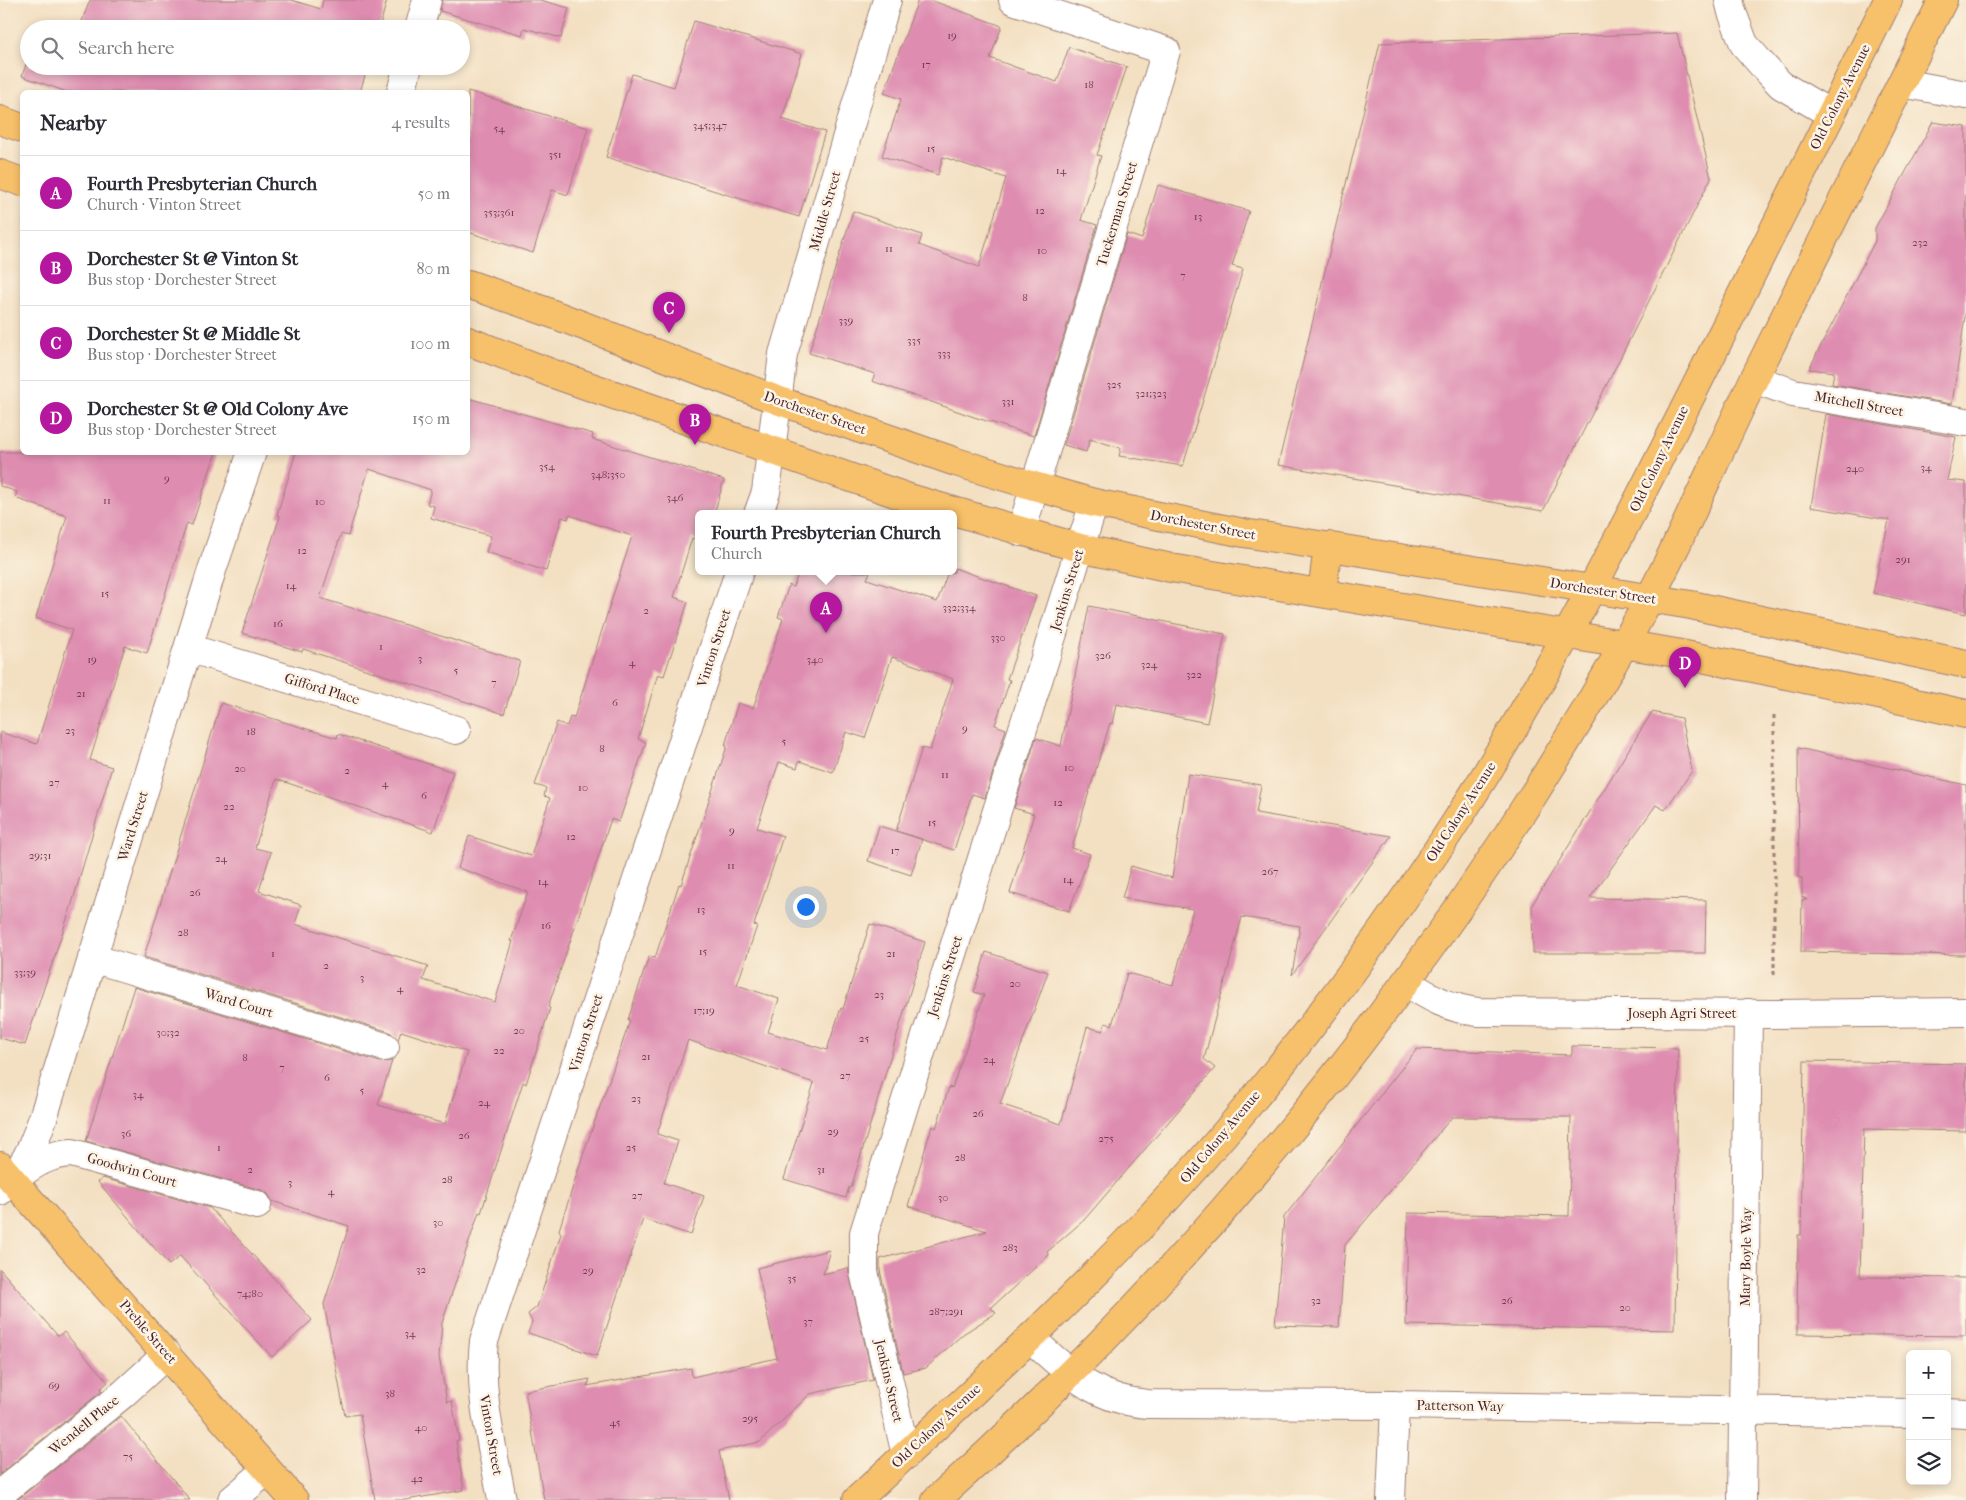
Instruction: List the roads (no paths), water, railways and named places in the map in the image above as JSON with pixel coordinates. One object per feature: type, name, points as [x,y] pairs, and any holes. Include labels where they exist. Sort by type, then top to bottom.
[{"type":"main road","name":"Old Colony Avenue","points":[[857,1500],[1030,1338],[1130,1238],[1190,1173],[1321,1013],[1443,842],[1495,760],[1593,589],[1888,0]]},
{"type":"main road","points":[[936,1500],[1070,1373],[1219,1217],[1314,1104],[1406,982],[1484,869],[1584,715],[1625,644],[1674,550],[1754,379],[1943,0]]},
{"type":"main road","points":[[0,120],[20,127]]},
{"type":"main road","points":[[0,174],[20,181]]},
{"type":"main road","name":"Dorchester Street","points":[[470,285],[545,311],[774,425],[909,498],[949,510]]},
{"type":"main road","name":"Dorchester Street","points":[[470,342],[551,373],[1034,486],[1094,503],[1222,529],[1691,605],[1966,664]]},
{"type":"main road","name":"Dorchester Street","points":[[957,513],[1080,548],[1171,568],[1625,644],[1763,670],[1966,714]]},
{"type":"main road","points":[[1322,593],[1328,546]]},
{"type":"main road","name":"Preble Street","points":[[4,1179],[167,1354],[294,1500]]},
{"type":"street","points":[[421,20],[427,0]]},
{"type":"street","name":"Middle Street","points":[[774,425],[783,354],[887,0]]},
{"type":"street","name":"Tuckerman Street","points":[[1013,0],[1166,51],[1021,532]]},
{"type":"street","points":[[1729,0],[1744,44],[1780,85],[1831,114]]},
{"type":"street","points":[[401,90],[405,75]]},
{"type":"street","points":[[1902,83],[1966,95]]},
{"type":"street","name":"Mitchell Street","points":[[1754,379],[1793,392],[1966,422]]},
{"type":"street","points":[[759,510],[766,492],[774,425]]},
{"type":"street","name":"Ward Street","points":[[4,1179],[29,1155],[44,1115],[188,648],[251,455]]},
{"type":"street","name":"Jenkins Street","points":[[906,1455],[864,1272],[864,1233],[1094,503]]},
{"type":"street","name":"Vinton Street","points":[[502,1500],[483,1387],[481,1364],[484,1341],[738,575]]},
{"type":"street","name":"Gifford Place","points":[[188,648],[456,730]]},
{"type":"street","name":"Ward Court","points":[[92,958],[385,1047]]},
{"type":"street","name":"Joseph Agri Street","points":[[1406,982],[1445,1005],[1462,1011],[1478,1012],[1761,1014],[1966,1012]]},
{"type":"street","name":"Mary Boyle Way","points":[[1742,1500],[1744,1410],[1761,1014]]},
{"type":"street","name":"Goodwin Court","points":[[4,1179],[51,1156],[72,1153],[257,1204]]},
{"type":"street","name":"Patterson Way","points":[[1030,1338],[1091,1389],[1131,1403],[1906,1413]]},
{"type":"street","name":"Wendell Place","points":[[0,1494],[123,1394],[167,1354]]},
{"type":"street","points":[[1391,1500],[1395,1405]]},
{"type":"street","points":[[1951,1413],[1966,1414]]},
{"type":"street","points":[[232,1500],[268,1470]]},
{"type":"place","name":"Dorchester St @ Middle St","points":[[669,333]]},
{"type":"place","name":"Dorchester St @ Vinton St","points":[[695,445]]},
{"type":"place","name":"Fourth Presbyterian Church","points":[[826,633]]},
{"type":"place","name":"Dorchester St @ Old Colony Ave","points":[[1685,688]]}]
